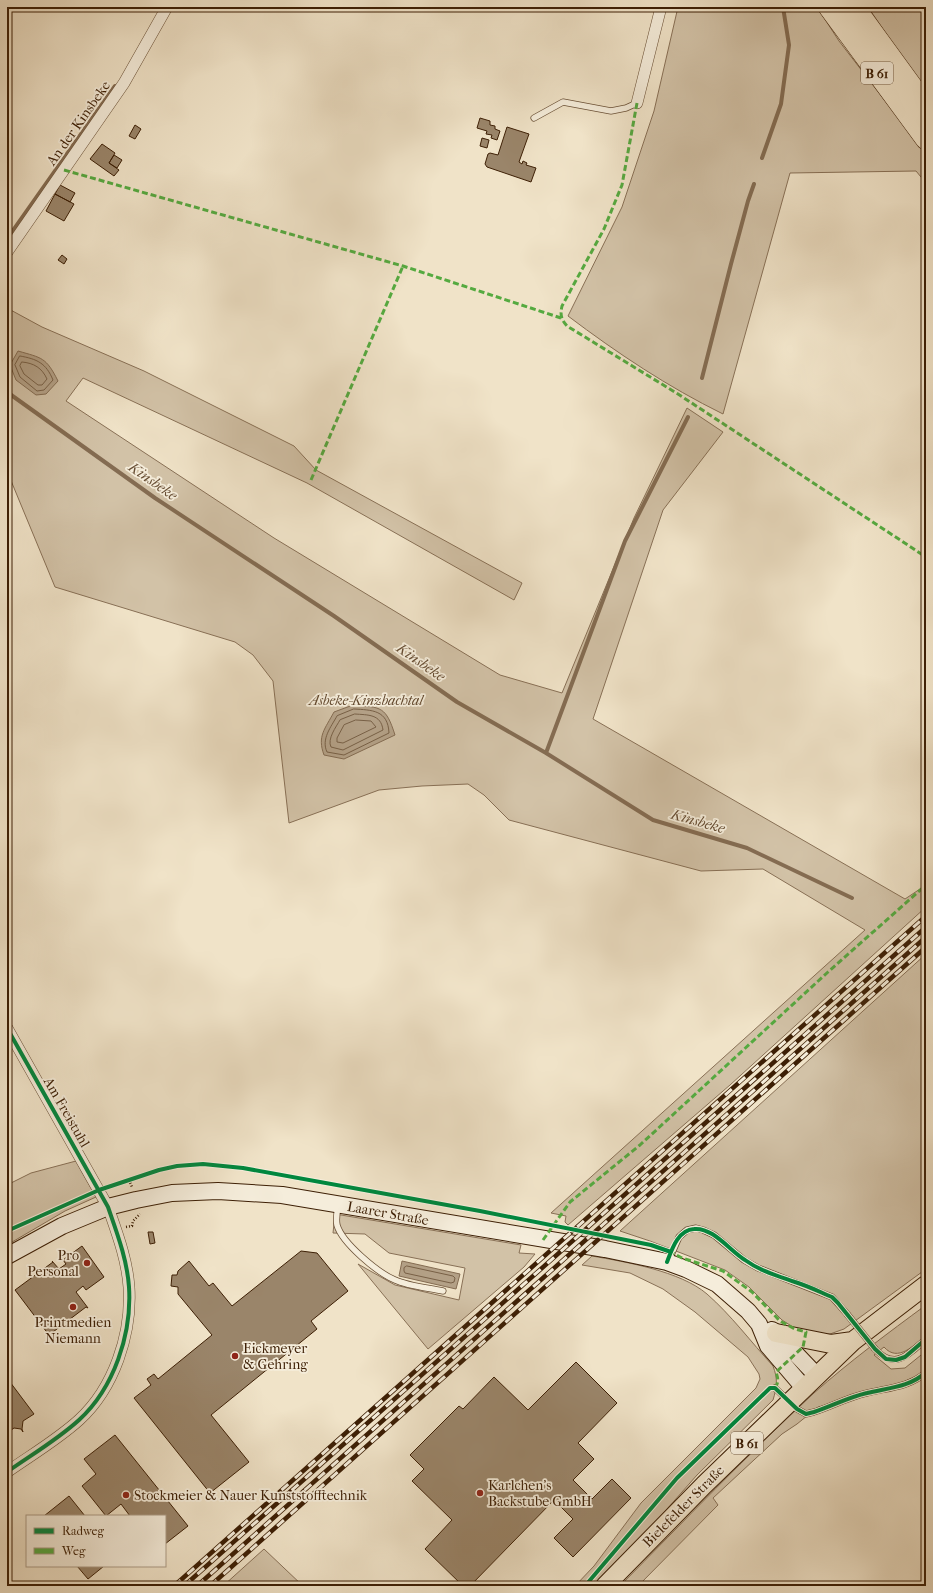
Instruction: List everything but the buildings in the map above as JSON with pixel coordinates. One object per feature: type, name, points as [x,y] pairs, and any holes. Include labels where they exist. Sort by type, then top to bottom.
[{"type":"highway","name":"B 61","points":[[829,7],[926,139]]},
{"type":"highway","name":"B 61","points":[[854,7],[926,106]]},
{"type":"main road","name":"Laarer Straße","points":[[7,1256],[62,1226],[108,1207],[136,1200],[172,1193],[218,1191],[282,1195],[605,1249],[667,1262],[686,1269],[717,1284],[732,1296],[759,1324],[776,1333],[817,1376]]},
{"type":"main road","name":"Bielefelder Straße","points":[[604,1586],[704,1485],[853,1341],[926,1285]]},
{"type":"main road","name":"Laarer Straße","points":[[759,1324],[768,1346],[804,1388]]},
{"type":"main road","name":"B 61","points":[[776,1333],[831,1344],[853,1341]]},
{"type":"street","name":"An der Kinsbeke","points":[[7,252],[124,83],[167,7]]},
{"type":"street","points":[[637,103],[661,7]]},
{"type":"street","name":"Am Freistuhl","points":[[7,1028],[108,1207],[116,1229],[129,1287],[128,1315],[124,1339],[118,1359],[101,1393],[80,1419],[7,1472]]},
{"type":"lane","points":[[534,118],[563,102],[611,111],[626,108],[637,103]]},
{"type":"lane","points":[[338,1204],[337,1225],[347,1242],[362,1257],[383,1274],[396,1281],[443,1291]]},
{"type":"lane","points":[[667,1262],[679,1237],[687,1230],[696,1228],[703,1230],[714,1235],[744,1260],[758,1268],[832,1297],[874,1349],[886,1359],[896,1360],[905,1357],[926,1339]]},
{"type":"lane","points":[[775,1388],[797,1409],[806,1414],[867,1393],[894,1388],[912,1381],[926,1372]]},
{"type":"green space","points":[[678,7],[817,7],[839,41],[926,154],[926,183],[916,171],[790,173],[723,414],[643,369],[568,316],[622,207],[654,111]]},
{"type":"green space","points":[[868,7],[926,7],[926,93]]},
{"type":"green space","name":"Asbeke-Kinzbachtal","points":[[7,308],[42,327],[144,371],[294,446],[316,470],[522,583],[514,600],[307,483],[83,378],[66,401],[274,538],[500,675],[562,693],[634,518],[687,408],[723,432],[663,510],[593,719],[905,899],[926,885],[926,907],[730,1085],[568,1225],[565,1222],[566,1216],[551,1213],[865,930],[763,869],[701,871],[509,820],[484,795],[468,784],[379,790],[289,823],[273,681],[253,655],[235,642],[55,587],[7,471]]},
{"type":"green space","points":[[926,954],[926,1269],[844,1329],[830,1334],[811,1335],[810,1332],[793,1327],[782,1320],[749,1287],[725,1270],[620,1231]]},
{"type":"green space","points":[[76,1161],[96,1197],[65,1211],[7,1245],[7,1185],[31,1173]]},
{"type":"green space","points":[[335,1214],[521,1245],[519,1253],[535,1254],[524,1267],[428,1349],[358,1264],[395,1285],[459,1300],[465,1268],[389,1253],[365,1234],[333,1233]]},
{"type":"green space","points":[[592,1256],[621,1261],[668,1273],[696,1286],[707,1294],[724,1311],[773,1366],[776,1375],[776,1383],[773,1400],[697,1475],[637,1543],[595,1586],[575,1586],[594,1566],[641,1503],[756,1388],[760,1379],[759,1374],[748,1357],[695,1312],[663,1289],[630,1273],[582,1265]]},
{"type":"green space","points":[[926,1305],[926,1335],[906,1351],[895,1353],[884,1347],[874,1355],[891,1369],[905,1368],[926,1351],[926,1370],[923,1373],[901,1383],[818,1407],[782,1434],[713,1498],[718,1505],[638,1586],[620,1586],[740,1464],[827,1381]]},
{"type":"green space","points":[[264,1549],[303,1586],[223,1586]]},
{"type":"water","points":[[18,351],[38,357],[50,367],[54,373],[58,381],[46,394],[36,395],[16,380],[10,365]]},
{"type":"water","points":[[353,705],[382,710],[389,719],[395,735],[344,759],[324,755],[321,743],[323,733],[334,712]]},
{"type":"water","points":[[402,1261],[460,1274],[456,1289],[399,1276]]},
{"type":"waterway","points":[[762,158],[781,104],[789,45],[783,7]]},
{"type":"waterway","points":[[7,239],[115,86]]},
{"type":"waterway","points":[[702,378],[731,264],[754,184]]},
{"type":"waterway","name":"Kinsbeke","points":[[7,392],[155,498],[334,616],[457,702],[546,753],[653,820],[747,848],[852,898]]},
{"type":"waterway","points":[[546,753],[625,541],[688,417]]},
{"type":"railway","points":[[174,1586],[926,916]]},
{"type":"railway","points":[[184,1586],[926,927]]},
{"type":"railway","points":[[197,1586],[926,937]]},
{"type":"railway","points":[[210,1586],[926,947]]},
{"type":"marked path","points":[[637,103],[622,185],[604,229],[562,306],[561,314],[563,321],[567,326],[678,394],[926,557]]},
{"type":"marked path","points":[[64,170],[403,266],[561,318]]},
{"type":"marked path","points":[[311,480],[403,266]]},
{"type":"marked path","points":[[543,1240],[570,1202],[640,1145],[828,972],[926,885]]},
{"type":"marked path","points":[[669,1251],[682,1258],[723,1271],[752,1292],[780,1321],[795,1329],[806,1332],[803,1347],[776,1372],[778,1382],[775,1388],[772,1388]]},
{"type":"cycle path","points":[[7,1028],[108,1207],[121,1246],[129,1287],[129,1305],[124,1341],[111,1376],[102,1392],[79,1420],[62,1434],[7,1472]]},
{"type":"cycle path","points":[[7,1231],[99,1190],[159,1170],[177,1166],[203,1164],[243,1168],[480,1211],[651,1245],[671,1252]]},
{"type":"cycle path","points":[[667,1262],[676,1241],[680,1236],[688,1230],[701,1229],[721,1240],[739,1256],[751,1264],[832,1297],[875,1349],[886,1359],[896,1360],[905,1357],[926,1339]]},
{"type":"cycle path","points":[[585,1586],[677,1478],[770,1388],[775,1388],[797,1409],[806,1414],[821,1410],[860,1395],[906,1384],[920,1377],[926,1372]]},
{"type":"place","name":"Pro Personal","points":[[87,1263]]},
{"type":"place","name":"Printmedien Niemann","points":[[73,1307]]},
{"type":"place","name":"Eickmeyer & Gehring","points":[[235,1356]]},
{"type":"place","name":"Karlchen's Backstube GmbH","points":[[480,1493]]},
{"type":"place","name":"Stockmeier & Nauer Kunststofftechnik","points":[[126,1495]]}]
